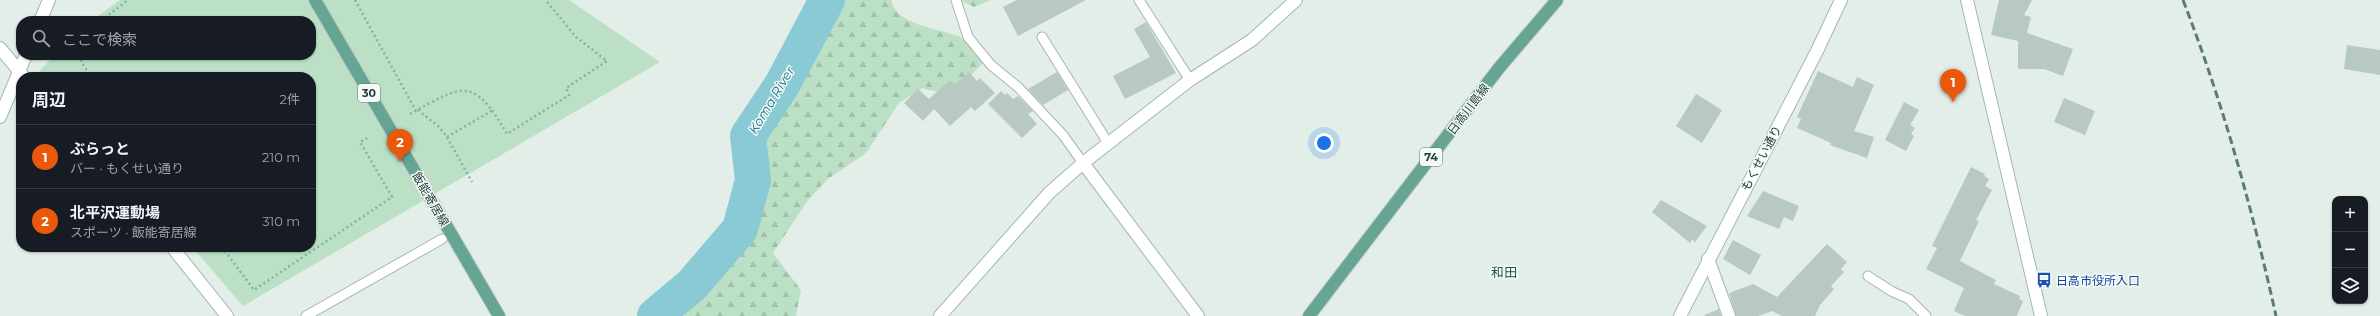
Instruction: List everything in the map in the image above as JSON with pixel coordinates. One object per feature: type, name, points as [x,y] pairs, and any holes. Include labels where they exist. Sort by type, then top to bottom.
[{"type":"main road","name":"飯能寄居線","points":[[315,0],[499,316]]},
{"type":"main road","name":"日高川島線","points":[[1309,316],[1499,68],[1557,0]]},
{"type":"street","points":[[42,16],[49,0]]},
{"type":"street","points":[[940,316],[1050,193],[1083,163],[1190,80],[1252,40],[1296,0]]},
{"type":"street","name":"もくせい通り","points":[[1680,316],[1817,51],[1841,0]]},
{"type":"street","points":[[1966,0],[2041,316]]},
{"type":"street","points":[[0,48],[19,72]]},
{"type":"street","points":[[22,72],[25,60]]},
{"type":"street","points":[[0,117],[16,84]]},
{"type":"street","points":[[1083,163],[1198,316]]},
{"type":"street","points":[[176,252],[227,316]]},
{"type":"street","points":[[1708,260],[1729,316]]},
{"type":"lane","points":[[956,0],[968,38],[991,65],[1019,88],[1063,135],[1083,163]]},
{"type":"lane","points":[[1140,0],[1190,80]]},
{"type":"lane","points":[[1042,38],[1108,143]]},
{"type":"lane","points":[[306,316],[442,239]]},
{"type":"lane","points":[[1868,276],[1891,291],[1909,299],[1926,316]]},
{"type":"path","points":[[107,16],[128,0]]},
{"type":"path","points":[[355,0],[417,110],[439,127],[447,138],[472,182]]},
{"type":"path","points":[[410,114],[445,94],[456,91],[469,91],[484,98],[507,134],[570,95],[566,88],[607,62],[576,37],[548,3],[550,0]]},
{"type":"path","points":[[82,60],[81,62],[88,72]]},
{"type":"path","points":[[447,138],[493,110]]},
{"type":"path","points":[[316,248],[392,197],[360,142],[367,138]]},
{"type":"path","points":[[226,252],[254,290],[310,252]]},
{"type":"green space","points":[[120,0],[569,0],[660,62],[243,306],[196,252],[316,252],[316,72],[39,71],[50,60],[316,60],[316,16],[98,16]]},
{"type":"green space","points":[[835,0],[891,0],[896,10],[904,18],[927,27],[964,38],[972,44],[984,62],[958,88],[944,92],[922,88],[899,103],[866,153],[828,179],[808,200],[773,253],[801,290],[796,316],[684,316],[733,258],[760,211],[763,178],[757,151],[767,119],[762,98],[770,75],[780,64],[809,51]]},
{"type":"green space","points":[[960,0],[991,0],[974,7]]},
{"type":"building","points":[[1017,0],[1086,0],[1018,36],[1003,7]]},
{"type":"building","points":[[1999,0],[2032,0],[2024,15],[2031,17],[2027,33],[2073,49],[2063,76],[2044,69],[2018,69],[2018,41],[1991,35]]},
{"type":"building","points":[[1146,22],[1176,73],[1125,99],[1113,76],[1150,57],[1134,29]]},
{"type":"building","points":[[2347,45],[2380,50],[2380,75],[2344,69]]},
{"type":"building","points":[[1818,71],[1853,87],[1857,77],[1874,85],[1854,131],[1874,137],[1867,158],[1830,145],[1831,143],[1797,128],[1801,119],[1797,117]]},
{"type":"building","points":[[969,72],[977,81],[980,78],[995,93],[975,111],[971,107],[950,126],[934,109],[923,121],[904,103],[918,89],[929,99],[950,80],[955,85]]},
{"type":"building","points":[[1057,72],[1068,90],[1043,105],[1028,89]]},
{"type":"building","points":[[1001,91],[1005,95],[1007,93],[1013,99],[1018,96],[1033,111],[1028,114],[1037,124],[1022,138],[988,104]]},
{"type":"building","points":[[1696,94],[1722,110],[1702,143],[1676,126]]},
{"type":"building","points":[[2064,98],[2095,111],[2085,135],[2054,122]]},
{"type":"building","points":[[1904,102],[1919,110],[1910,125],[1915,128],[1911,134],[1914,136],[1906,151],[1885,140]]},
{"type":"building","points":[[1971,167],[1985,174],[1984,176],[1989,179],[1985,186],[1992,190],[1976,220],[1979,221],[1960,261],[1996,280],[1994,284],[2020,296],[2019,299],[2023,301],[2017,316],[1965,316],[1954,311],[1964,288],[1926,269],[1937,248],[1932,246]]},
{"type":"building","points":[[1763,191],[1799,206],[1793,221],[1784,217],[1779,229],[1747,216]]},
{"type":"building","points":[[1661,200],[1707,226],[1695,242],[1692,239],[1690,243],[1652,212]]},
{"type":"building","points":[[1733,240],[1761,255],[1750,275],[1723,259]]},
{"type":"building","points":[[1827,244],[1847,262],[1841,269],[1844,272],[1831,286],[1834,289],[1820,305],[1815,316],[1782,316],[1772,311],[1758,316],[1736,316],[1729,293],[1753,284],[1777,297]]},
{"type":"building","points":[[1719,309],[1721,316],[1704,315]]},
{"type":"waterway","name":"Koma River","points":[[655,316],[692,285],[740,229],[753,180],[748,136],[782,85],[827,0]]},
{"type":"railway","points":[[2183,0],[2211,78],[2236,156],[2276,316]]},
{"type":"place","name":"ぶらっと","points":[[1953,102]]},
{"type":"place","name":"北平沢運動場","points":[[400,162]]},
{"type":"place","name":"日高市役所入口","points":[[2044,280]]},
{"type":"district","name":"和田","points":[[1504,272]]}]
